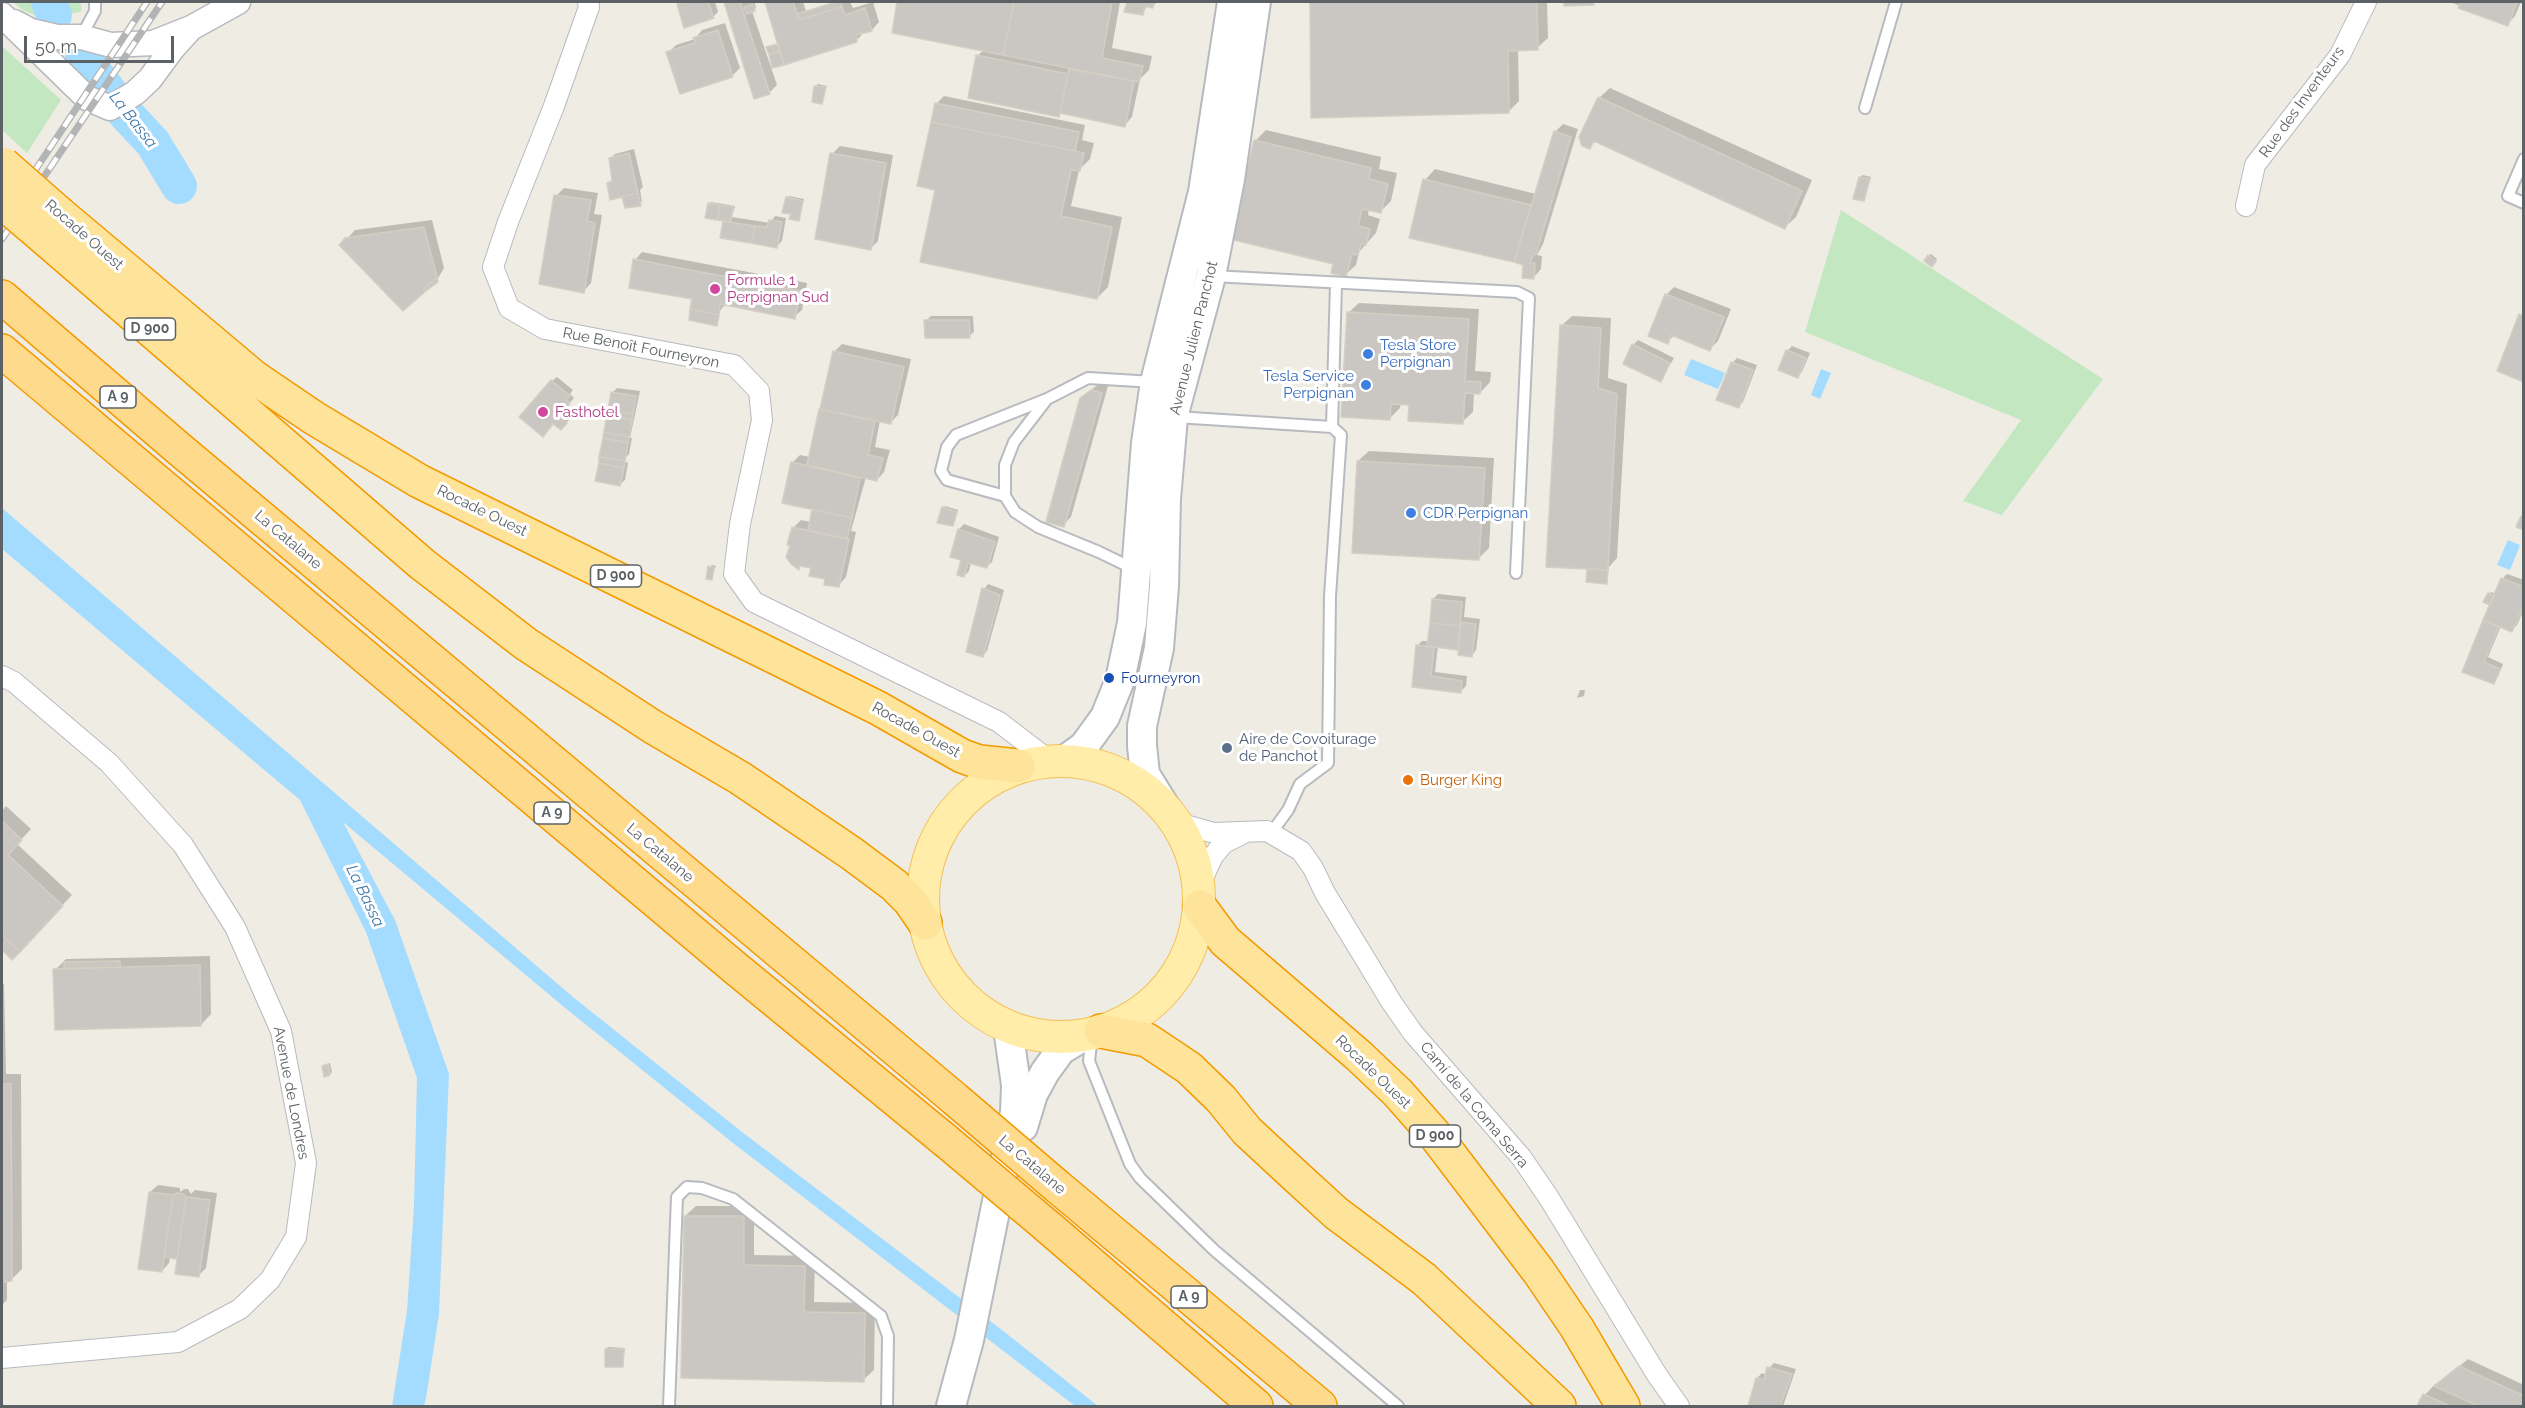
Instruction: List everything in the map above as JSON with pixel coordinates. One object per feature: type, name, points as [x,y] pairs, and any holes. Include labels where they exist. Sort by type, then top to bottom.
[{"type":"highway","name":"Rocade Ouest","points":[[2,163],[51,225],[218,368],[422,564],[525,644],[653,727],[740,778],[851,853],[894,885],[910,901],[925,923]]},
{"type":"highway","name":"Rocade Ouest","points":[[2,202],[51,225]]},
{"type":"highway","name":"La Catalane","points":[[9,304],[1320,1407]]},
{"type":"highway","name":"A 9","points":[[2,351],[734,967],[1047,1226],[1256,1407]]},
{"type":"highway","name":"Rocade Ouest","points":[[218,368],[314,418],[419,481],[878,708],[962,756],[979,762],[1043,761]]},
{"type":"highway","name":"Rocade Ouest","points":[[1200,897],[1225,941],[1359,1056],[1398,1093],[1435,1135],[1539,1272],[1577,1328],[1623,1407]]},
{"type":"highway","points":[[1091,1035],[1147,1040],[1189,1068],[1221,1099],[1247,1131],[1288,1170],[1336,1213],[1424,1279],[1559,1407]]},
{"type":"main road","name":"Avenue Julien Panchot","points":[[1043,761],[1084,746],[1105,717],[1120,680],[1132,624],[1151,578],[1166,499],[1163,408],[1169,321],[1198,274],[1203,192],[1232,2]]},
{"type":"main road","name":"Avenue Julien Panchot","points":[[1172,817],[1145,774],[1142,746],[1142,726],[1159,648],[1151,578],[1146,442],[1163,408],[1198,274],[1230,179],[1256,2]]},
{"type":"main road","points":[[982,1283],[1034,1094],[1045,1072],[1061,1050],[1142,1012],[1162,994],[1177,976],[1197,931],[1200,897],[1186,842],[1172,817],[1152,795],[1134,780],[1112,770],[1089,763],[1043,761],[992,778],[969,794],[950,815],[935,840],[925,876],[923,895],[925,923],[935,955],[953,983],[976,1008],[1008,1028],[1044,1037],[1091,1035]]},
{"type":"main road","points":[[951,1407],[982,1283],[1015,1112],[1016,1085],[1008,1028]]},
{"type":"main road","points":[[964,1407],[969,1340]]},
{"type":"street","points":[[191,28],[150,79],[135,93],[110,108],[87,98],[2,15],[31,31],[57,37],[81,37],[111,45],[153,43],[191,28],[238,2]]},
{"type":"street","name":"Rue Benoît Fourneyron","points":[[588,2],[589,7],[554,106],[508,222],[493,267],[509,308],[545,329],[734,365],[759,391],[762,420],[740,524],[734,574],[754,602],[971,708],[1014,733],[1043,761]]},
{"type":"street","name":"Rue des Inventeurs","points":[[2246,206],[2255,165],[2340,55],[2366,2]]},
{"type":"street","points":[[57,70],[81,37]]},
{"type":"street","name":"Avenue de Londres","points":[[2,676],[14,682],[109,763],[183,845],[235,927],[281,1031],[306,1163],[296,1237],[270,1280],[240,1309],[178,1342],[2,1358]]},
{"type":"street","name":"Camí de la Coma Serra","points":[[1172,817],[1214,833],[1250,830],[1272,832],[1301,851],[1392,1003],[1413,1033],[1521,1157],[1679,1407]]},
{"type":"street","points":[[1200,897],[1213,856],[1224,843],[1250,830]]},
{"type":"lane","points":[[81,37],[95,11],[95,2]]},
{"type":"lane","points":[[1865,108],[1896,2]]},
{"type":"lane","points":[[2523,159],[2508,196],[2523,203]]},
{"type":"lane","points":[[1198,274],[1517,292],[1529,298],[1516,573]]},
{"type":"lane","points":[[1332,426],[1336,283]]},
{"type":"lane","points":[[1005,496],[947,480],[941,471],[947,447],[956,435],[1047,399],[1088,378],[1163,408],[1332,426],[1341,435],[1330,596],[1328,763],[1296,780],[1288,810],[1272,832]]},
{"type":"lane","points":[[1047,399],[1014,442],[1005,465],[1005,496],[1015,512],[1038,527],[1099,552],[1151,578]]},
{"type":"lane","points":[[1091,1035],[1089,1061],[1130,1164],[1140,1178],[1214,1250],[1398,1407]]},
{"type":"lane","points":[[669,1407],[677,1197],[687,1187],[702,1188],[733,1199],[881,1316],[888,1336],[887,1407]]},
{"type":"green space","points":[[13,2],[80,2],[82,11],[48,20],[24,11]]},
{"type":"green space","points":[[2,46],[61,100],[27,153],[2,130]]},
{"type":"green space","points":[[1841,210],[2103,379],[2002,515],[1963,501],[2021,420],[1805,332]]},
{"type":"water","points":[[1691,359],[1725,373],[1718,389],[1684,375]]},
{"type":"water","points":[[1821,369],[1831,373],[1820,399],[1811,395]]},
{"type":"water","points":[[2,508],[573,997],[742,1132],[1098,1406],[1075,1406],[733,1143],[564,1007],[343,822],[395,920],[449,1074],[439,1314],[426,1398],[424,1406],[392,1406],[407,1311],[414,1206],[417,1078],[366,932],[300,800],[2,549]]},
{"type":"water","points":[[2508,540],[2520,545],[2510,570],[2497,565]]},
{"type":"building","points":[[708,2],[714,18],[684,28],[677,4]]},
{"type":"building","points":[[724,2],[740,2],[770,94],[754,99]]},
{"type":"building","points":[[765,2],[793,2],[799,20],[842,7],[845,15],[865,8],[872,31],[856,35],[857,42],[784,65]]},
{"type":"building","points":[[841,2],[842,7],[799,20],[797,14]]},
{"type":"building","points":[[897,2],[1014,2],[1003,55],[892,33]]},
{"type":"building","points":[[1014,2],[1112,2],[1102,58],[1143,66],[1139,82],[1003,55]]},
{"type":"building","points":[[1127,2],[1154,2],[1153,8],[1145,6],[1143,15],[1124,12]]},
{"type":"building","points":[[1310,2],[1537,2],[1538,50],[1508,51],[1509,113],[1311,118]]},
{"type":"building","points":[[1564,2],[1593,2],[1594,5],[1564,6]]},
{"type":"building","points":[[2461,2],[2517,2],[2508,26],[2458,8]]},
{"type":"building","points":[[753,4],[755,11],[747,14],[744,7]]},
{"type":"building","points":[[718,30],[733,77],[680,94],[666,52],[695,43],[693,38]]},
{"type":"building","points":[[778,44],[780,51],[769,54],[766,47]]},
{"type":"building","points":[[780,51],[784,65],[772,68],[769,54]]},
{"type":"building","points":[[976,55],[1068,74],[1059,117],[968,98]]},
{"type":"building","points":[[1069,69],[1134,81],[1125,127],[1060,113]]},
{"type":"building","points":[[814,86],[826,87],[822,104],[812,102]]},
{"type":"building","points":[[1598,97],[1802,191],[1785,229],[1594,141],[1590,149],[1582,146],[1579,137]]},
{"type":"building","points":[[935,103],[1079,132],[1075,151],[931,122]]},
{"type":"building","points":[[931,122],[1084,153],[1080,171],[1071,170],[1061,216],[1112,227],[1097,299],[920,262],[935,190],[917,186]]},
{"type":"building","points":[[1554,131],[1571,137],[1536,254],[1530,263],[1535,263],[1534,279],[1522,278],[1523,265],[1514,262]]},
{"type":"building","points":[[1254,140],[1371,168],[1369,179],[1388,184],[1381,213],[1362,209],[1358,226],[1370,229],[1366,245],[1361,244],[1358,255],[1352,254],[1346,277],[1331,273],[1333,264],[1230,239]]},
{"type":"building","points":[[629,153],[638,193],[610,200],[607,183],[612,181],[609,158]]},
{"type":"building","points":[[830,153],[886,163],[871,250],[815,239]]},
{"type":"building","points":[[1859,177],[1870,179],[1864,201],[1853,199]]},
{"type":"building","points":[[1423,179],[1531,205],[1514,262],[1409,238]]},
{"type":"building","points":[[638,193],[641,206],[625,208],[622,197]]},
{"type":"building","points":[[554,195],[591,200],[587,221],[595,223],[584,293],[539,284]]},
{"type":"building","points":[[786,197],[803,201],[799,221],[789,219],[791,214],[782,213]]},
{"type":"building","points":[[708,203],[720,205],[717,220],[705,218]]},
{"type":"building","points":[[720,205],[734,207],[730,222],[717,220]]},
{"type":"building","points":[[769,220],[782,222],[777,248],[751,243],[755,226],[767,227]]},
{"type":"building","points":[[723,221],[755,226],[751,243],[720,238]]},
{"type":"building","points":[[424,227],[437,277],[424,289],[426,291],[403,311],[339,245],[345,238]]},
{"type":"building","points":[[1928,255],[1936,261],[1932,267],[1924,261]]},
{"type":"building","name":"Formule 1 Perpignan Sud","points":[[633,259],[800,291],[795,319],[720,304],[719,315],[690,309],[692,299],[629,288]]},
{"type":"building","points":[[437,277],[438,282],[426,291],[424,289]]},
{"type":"building","points":[[1665,294],[1724,317],[1710,351],[1671,335],[1668,344],[1648,336]]},
{"type":"building","name":"Formule 1 Perpignan Sud","points":[[690,309],[719,315],[717,326],[689,320]]},
{"type":"building","points":[[1347,312],[1469,319],[1465,381],[1481,382],[1480,394],[1465,393],[1463,424],[1408,421],[1409,405],[1391,404],[1390,420],[1341,417]]},
{"type":"building","points":[[2519,314],[2524,316],[2524,382],[2497,371]]},
{"type":"building","points":[[924,320],[969,320],[970,338],[925,338]]},
{"type":"building","points":[[1560,325],[1601,328],[1598,388],[1617,394],[1608,570],[1546,567]]},
{"type":"building","points":[[1632,344],[1670,363],[1661,382],[1623,364]]},
{"type":"building","points":[[1786,350],[1806,358],[1798,378],[1778,370]]},
{"type":"building","points":[[833,351],[904,367],[891,424],[820,409]]},
{"type":"building","points":[[1731,362],[1753,370],[1739,408],[1716,400]]},
{"type":"building","points":[[551,380],[570,396],[566,400],[570,403],[560,416],[567,423],[561,430],[553,424],[543,437],[519,417]]},
{"type":"building","points":[[1091,390],[1102,393],[1064,527],[1046,522],[1080,398]]},
{"type":"building","points":[[611,392],[636,396],[633,414],[608,410]]},
{"type":"building","points":[[819,409],[875,421],[868,455],[883,458],[877,481],[807,465]]},
{"type":"building","points":[[608,410],[633,414],[632,420],[607,415]]},
{"type":"building","points":[[607,415],[632,420],[629,437],[604,432]]},
{"type":"building","points":[[604,432],[629,437],[628,443],[603,438]]},
{"type":"building","points":[[603,438],[628,443],[625,461],[599,457]]},
{"type":"building","points":[[599,457],[625,461],[624,468],[599,463]]},
{"type":"building","points":[[1357,461],[1485,468],[1479,560],[1352,553]]},
{"type":"building","points":[[791,462],[860,478],[852,518],[782,503]]},
{"type":"building","points":[[599,463],[624,468],[620,486],[595,481]]},
{"type":"building","points":[[942,507],[957,512],[953,526],[937,523]]},
{"type":"building","points":[[812,509],[852,518],[847,539],[808,531]]},
{"type":"building","points":[[2521,516],[2524,517],[2524,530],[2516,527]]},
{"type":"building","points":[[792,527],[849,539],[839,587],[824,585],[825,579],[809,576],[811,568],[799,566],[799,570],[791,564],[786,557]]},
{"type":"building","points":[[958,529],[995,542],[987,568],[968,563],[964,577],[957,575],[961,560],[950,557]]},
{"type":"building","points":[[708,566],[714,568],[712,580],[706,579]]},
{"type":"building","points":[[1587,569],[1608,570],[1607,584],[1586,582]]},
{"type":"building","points":[[2501,578],[2524,587],[2524,605],[2512,632],[2483,620]]},
{"type":"building","points":[[982,588],[1000,595],[983,657],[966,652]]},
{"type":"building","points":[[2488,593],[2494,596],[2490,605],[2483,602]]},
{"type":"building","points":[[1432,599],[1462,602],[1460,626],[1430,623]]},
{"type":"building","points":[[2483,620],[2499,626],[2484,662],[2500,669],[2494,684],[2462,672]]},
{"type":"building","points":[[1461,622],[1476,624],[1472,657],[1458,655]]},
{"type":"building","points":[[1430,623],[1460,626],[1458,650],[1427,646]]},
{"type":"building","points":[[1416,645],[1434,647],[1431,676],[1462,681],[1461,693],[1412,687]]},
{"type":"building","points":[[2,821],[22,840],[8,855],[63,906],[20,952],[2,935]]},
{"type":"building","points":[[6,939],[20,952],[12,960],[2,950]]},
{"type":"building","points":[[120,961],[120,967],[64,969],[64,962]]},
{"type":"building","points":[[200,965],[201,1026],[55,1030],[53,969]]},
{"type":"building","points":[[328,1064],[330,1075],[324,1077],[322,1066]]},
{"type":"building","points":[[2,1084],[11,1084],[12,1281],[2,1282]]},
{"type":"building","points":[[149,1192],[173,1195],[162,1272],[138,1269]]},
{"type":"building","points":[[177,1193],[186,1197],[177,1259],[164,1257],[173,1195]]},
{"type":"building","points":[[186,1197],[210,1200],[199,1277],[175,1274]]},
{"type":"building","points":[[684,1216],[744,1216],[744,1265],[805,1266],[804,1312],[865,1313],[864,1382],[681,1378]]},
{"type":"building","points":[[605,1349],[624,1349],[623,1367],[605,1367]]},
{"type":"building","points":[[2459,1366],[2524,1396],[2524,1406],[2478,1406],[2434,1386]]},
{"type":"building","points":[[1767,1367],[1792,1374],[1780,1406],[1748,1406],[1756,1378],[1764,1380]]},
{"type":"building","points":[[2423,1394],[2450,1406],[2417,1406]]},
{"type":"waterway","name":"La Bassa","points":[[49,2],[54,15]]},
{"type":"waterway","name":"La Bassa","points":[[83,58],[126,114],[153,143],[179,186]]},
{"type":"railway","points":[[2,220],[147,2]]},
{"type":"railway","points":[[2,239],[162,2]]},
{"type":"place","name":"Formule 1 Perpignan Sud","points":[[715,289]]},
{"type":"place","name":"Tesla Store Perpignan","points":[[1368,354]]},
{"type":"place","name":"Tesla Service Perpignan","points":[[1366,385]]},
{"type":"place","name":"Fasthotel","points":[[543,412]]},
{"type":"place","name":"CDR Perpignan","points":[[1411,513]]},
{"type":"place","name":"Fourneyron","points":[[1109,678]]},
{"type":"place","name":"Aire de Covoiturage de Panchot","points":[[1227,748]]},
{"type":"place","name":"Burger King","points":[[1408,780]]}]
